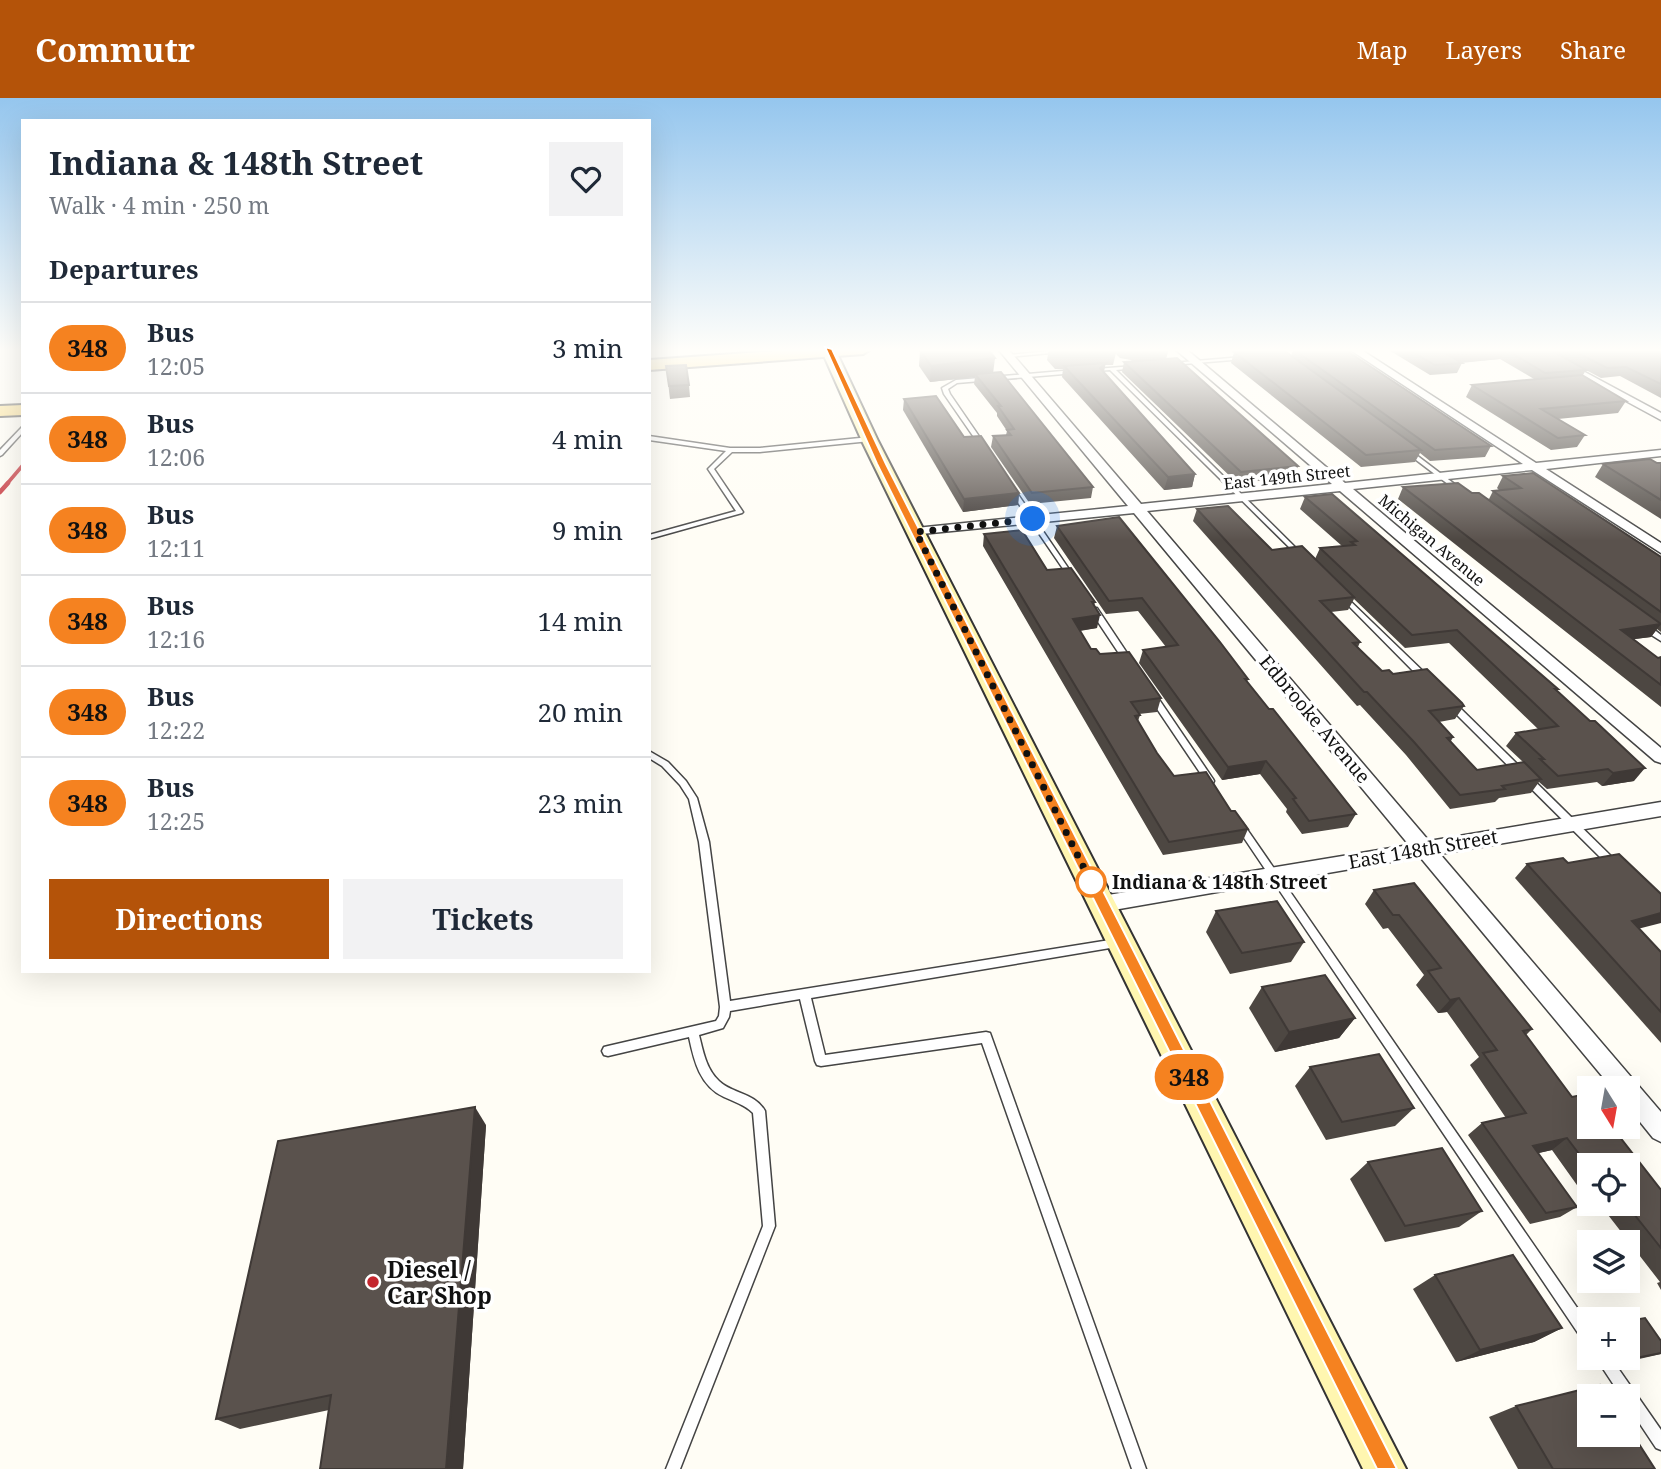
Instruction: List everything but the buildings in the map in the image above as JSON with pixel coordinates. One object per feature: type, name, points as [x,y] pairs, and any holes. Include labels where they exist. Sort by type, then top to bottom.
[{"type":"main road","points":[[858,413],[1385,1469]]},
{"type":"street","name":"Edbrooke Avenue","points":[[1057,413],[1616,1076]]},
{"type":"street","name":"Michigan Avenue","points":[[1255,413],[1661,757]]},
{"type":"street","points":[[1453,413],[1661,549]]},
{"type":"street","name":"East 149th Street","points":[[916,532],[1661,453]]},
{"type":"street","name":"East 148th Street","points":[[1102,904],[1661,809]]},
{"type":"street","name":"Edbrooke Avenue","points":[[1640,1105],[1661,1130]]},
{"type":"lane","points":[[961,413],[986,451]]},
{"type":"lane","points":[[1161,413],[1310,564]]},
{"type":"lane","points":[[0,454],[21,430]]},
{"type":"lane","points":[[651,439],[730,450],[760,450],[870,439]]},
{"type":"lane","points":[[1397,444],[1463,492]]},
{"type":"lane","points":[[651,536],[740,512],[711,469],[730,450]]},
{"type":"lane","points":[[1009,485],[1079,588]]},
{"type":"lane","points":[[1339,593],[1437,690]]},
{"type":"lane","points":[[1087,600],[1134,668]]},
{"type":"lane","points":[[1639,623],[1661,639]]},
{"type":"lane","points":[[1149,691],[1219,794]]},
{"type":"lane","points":[[1446,699],[1622,872]]},
{"type":"lane","points":[[607,1051],[719,1025],[724,1017],[725,1007],[704,842],[693,798],[674,774],[651,756]]},
{"type":"lane","points":[[1235,817],[1577,1320]]},
{"type":"lane","points":[[725,1007],[1121,942]]},
{"type":"lane","points":[[804,993],[821,1061],[986,1037],[1139,1469]]},
{"type":"lane","points":[[673,1469],[769,1226],[759,1111],[750,1100],[722,1090],[709,1080],[693,1031]]},
{"type":"lane","points":[[1611,1370],[1661,1443]]},
{"type":"railway","points":[[6,485],[21,467]]},
{"type":"railway","points":[[0,492],[8,483]]},
{"type":"bus line","name":"348","points":[[857,413],[1385,1469]]},
{"type":"place","name":"Indiana & 148th Street","points":[[1091,882]]},
{"type":"place","name":"Diesel / Car Shop","points":[[373,1282]]},
{"type":"route","points":[[1033,519],[916,532],[1091,882]]}]
